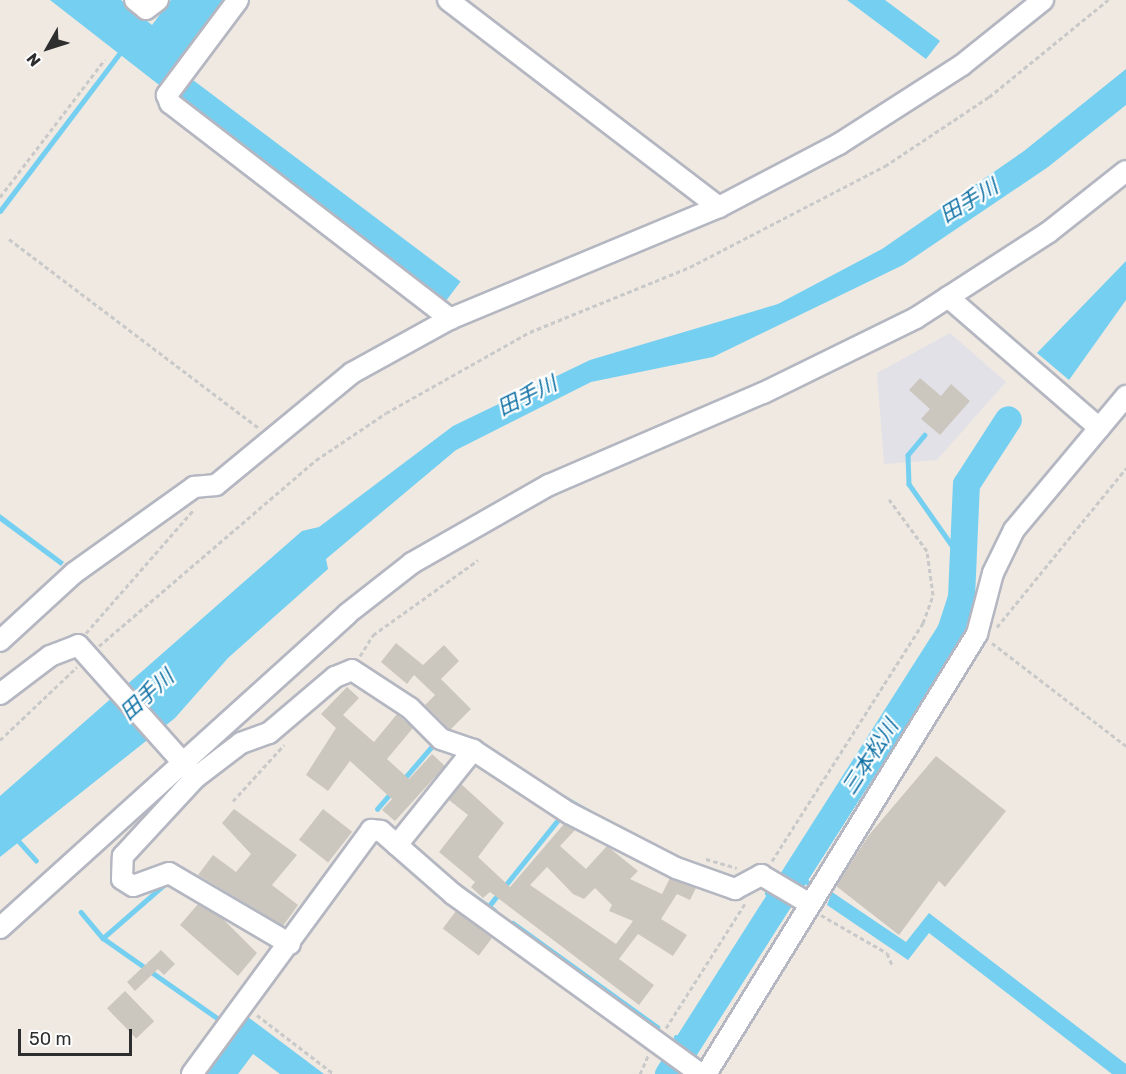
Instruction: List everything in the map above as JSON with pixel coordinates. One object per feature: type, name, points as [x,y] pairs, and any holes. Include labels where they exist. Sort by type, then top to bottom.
[{"type":"street","points":[[135,0],[146,9],[158,0]]},
{"type":"street","points":[[238,0],[166,95],[170,103],[450,319]]},
{"type":"street","points":[[448,0],[719,207]]},
{"type":"street","points":[[0,641],[92,560],[194,487],[216,485],[270,436],[352,373],[450,319],[719,207],[839,144],[962,65],[1043,0]]},
{"type":"street","points":[[0,928],[185,766],[347,614],[451,539],[549,485],[763,393],[948,297],[1049,232],[1126,171]]},
{"type":"street","points":[[948,297],[1099,428]]},
{"type":"street","points":[[706,1074],[810,904],[981,636],[993,573],[1014,530],[1126,396]]},
{"type":"street","points":[[0,694],[50,656],[88,655],[185,766]]},
{"type":"street","points":[[290,944],[169,873],[133,886],[122,879],[123,856],[185,766],[269,732],[335,677],[351,670],[410,708],[441,738],[473,750],[569,813],[676,868],[735,889],[753,880],[810,904]]},
{"type":"street","points":[[397,845],[473,750]]},
{"type":"street","points":[[192,1074],[290,944],[371,830],[397,845],[453,894],[701,1074]]},
{"type":"path","points":[[0,740],[88,655],[316,460],[386,413],[520,337],[690,267],[885,166],[989,97],[1108,0]]},
{"type":"path","points":[[0,197],[105,59]]},
{"type":"path","points":[[9,239],[270,436]]},
{"type":"path","points":[[1126,468],[981,636],[1126,746]]},
{"type":"path","points":[[88,655],[216,485]]},
{"type":"path","points":[[640,1074],[746,904],[753,880],[800,823],[926,614],[933,595],[927,550],[889,499]]},
{"type":"path","points":[[698,856],[753,880]]},
{"type":"path","points":[[810,904],[887,954],[892,965]]},
{"type":"path","points":[[244,1005],[334,1074]]},
{"type":"shaded area","points":[[950,333],[1006,382],[937,460],[884,464],[877,373]]},
{"type":"water","points":[[50,0],[121,0],[152,25],[171,0],[229,0],[163,88]]},
{"type":"water","points":[[847,0],[885,0],[940,41],[926,59]]},
{"type":"water","name":"田手川","points":[[1126,69],[1126,105],[1048,167],[903,265],[713,357],[591,382],[456,450],[326,559],[328,569],[228,658],[175,718],[0,857],[0,796],[302,531],[319,527],[453,426],[590,360],[778,304],[882,249],[1024,151]]},
{"type":"water","points":[[193,80],[461,282],[446,301],[179,99]]},
{"type":"water","points":[[1126,261],[1126,300],[1069,380],[1037,353]]},
{"type":"water","points":[[0,514],[64,562],[61,566],[0,521]]},
{"type":"water","points":[[832,892],[906,942],[929,913],[1126,1064],[1126,1074],[1112,1074],[929,933],[908,960],[827,905]]},
{"type":"water","points":[[248,1017],[324,1074],[280,1074],[253,1054],[238,1074],[205,1074]]},
{"type":"building","points":[[920,378],[941,396],[951,384],[970,401],[940,435],[921,419],[930,409],[909,390]]},
{"type":"building","points":[[396,643],[423,665],[444,645],[459,661],[441,679],[471,709],[450,730],[425,705],[435,695],[414,675],[407,684],[381,662]]},
{"type":"building","points":[[347,687],[359,698],[343,715],[374,742],[397,714],[413,728],[387,759],[409,779],[432,754],[445,766],[395,821],[382,810],[392,799],[350,761],[328,791],[306,775],[336,728],[321,714]]},
{"type":"building","points":[[936,756],[1006,811],[945,887],[939,881],[899,935],[836,886],[869,835]]},
{"type":"building","points":[[461,784],[504,823],[478,857],[510,887],[564,824],[575,830],[560,846],[586,869],[607,846],[638,871],[630,879],[662,894],[670,878],[696,888],[690,900],[677,894],[661,919],[687,935],[673,956],[638,934],[619,959],[654,985],[639,1005],[490,892],[483,898],[471,887],[475,882],[439,852],[468,815],[449,800]],"holes":[[[547,867],[573,894],[584,899],[595,888],[612,905],[609,911],[633,921],[616,944],[530,885]]]},
{"type":"building","points":[[234,809],[297,855],[272,885],[298,905],[283,926],[198,875],[213,855],[236,872],[251,854],[222,823]]},
{"type":"building","points":[[323,809],[352,832],[328,863],[299,840]]},
{"type":"building","points":[[198,904],[222,918],[257,953],[238,976],[180,925]]},
{"type":"building","points":[[456,911],[492,938],[479,956],[443,929]]},
{"type":"building","points":[[161,950],[175,964],[164,975],[158,969],[135,991],[127,982]]},
{"type":"building","points":[[125,991],[154,1021],[136,1039],[107,1008]]},
{"type":"waterway","points":[[0,211],[119,54]]},
{"type":"waterway","name":"三本松川","points":[[668,1074],[950,631],[961,597],[966,484],[1008,419]]},
{"type":"waterway","points":[[925,435],[908,455],[909,484],[963,561]]},
{"type":"waterway","points":[[403,780],[433,745],[438,748]]},
{"type":"waterway","points":[[377,809],[391,793]]},
{"type":"waterway","points":[[563,797],[602,819]]},
{"type":"waterway","points":[[504,887],[561,816]]},
{"type":"waterway","points":[[16,838],[36,860]]},
{"type":"waterway","points":[[707,869],[734,878]]},
{"type":"waterway","points":[[795,873],[813,886]]},
{"type":"waterway","points":[[103,938],[166,883]]},
{"type":"waterway","points":[[458,885],[494,910]]},
{"type":"waterway","points":[[489,906],[499,893]]},
{"type":"waterway","points":[[767,893],[779,898]]},
{"type":"waterway","points":[[81,912],[103,938],[220,1020]]},
{"type":"waterway","points":[[513,923],[657,1027]]},
{"type":"waterway","points":[[676,1037],[686,1043]]}]
